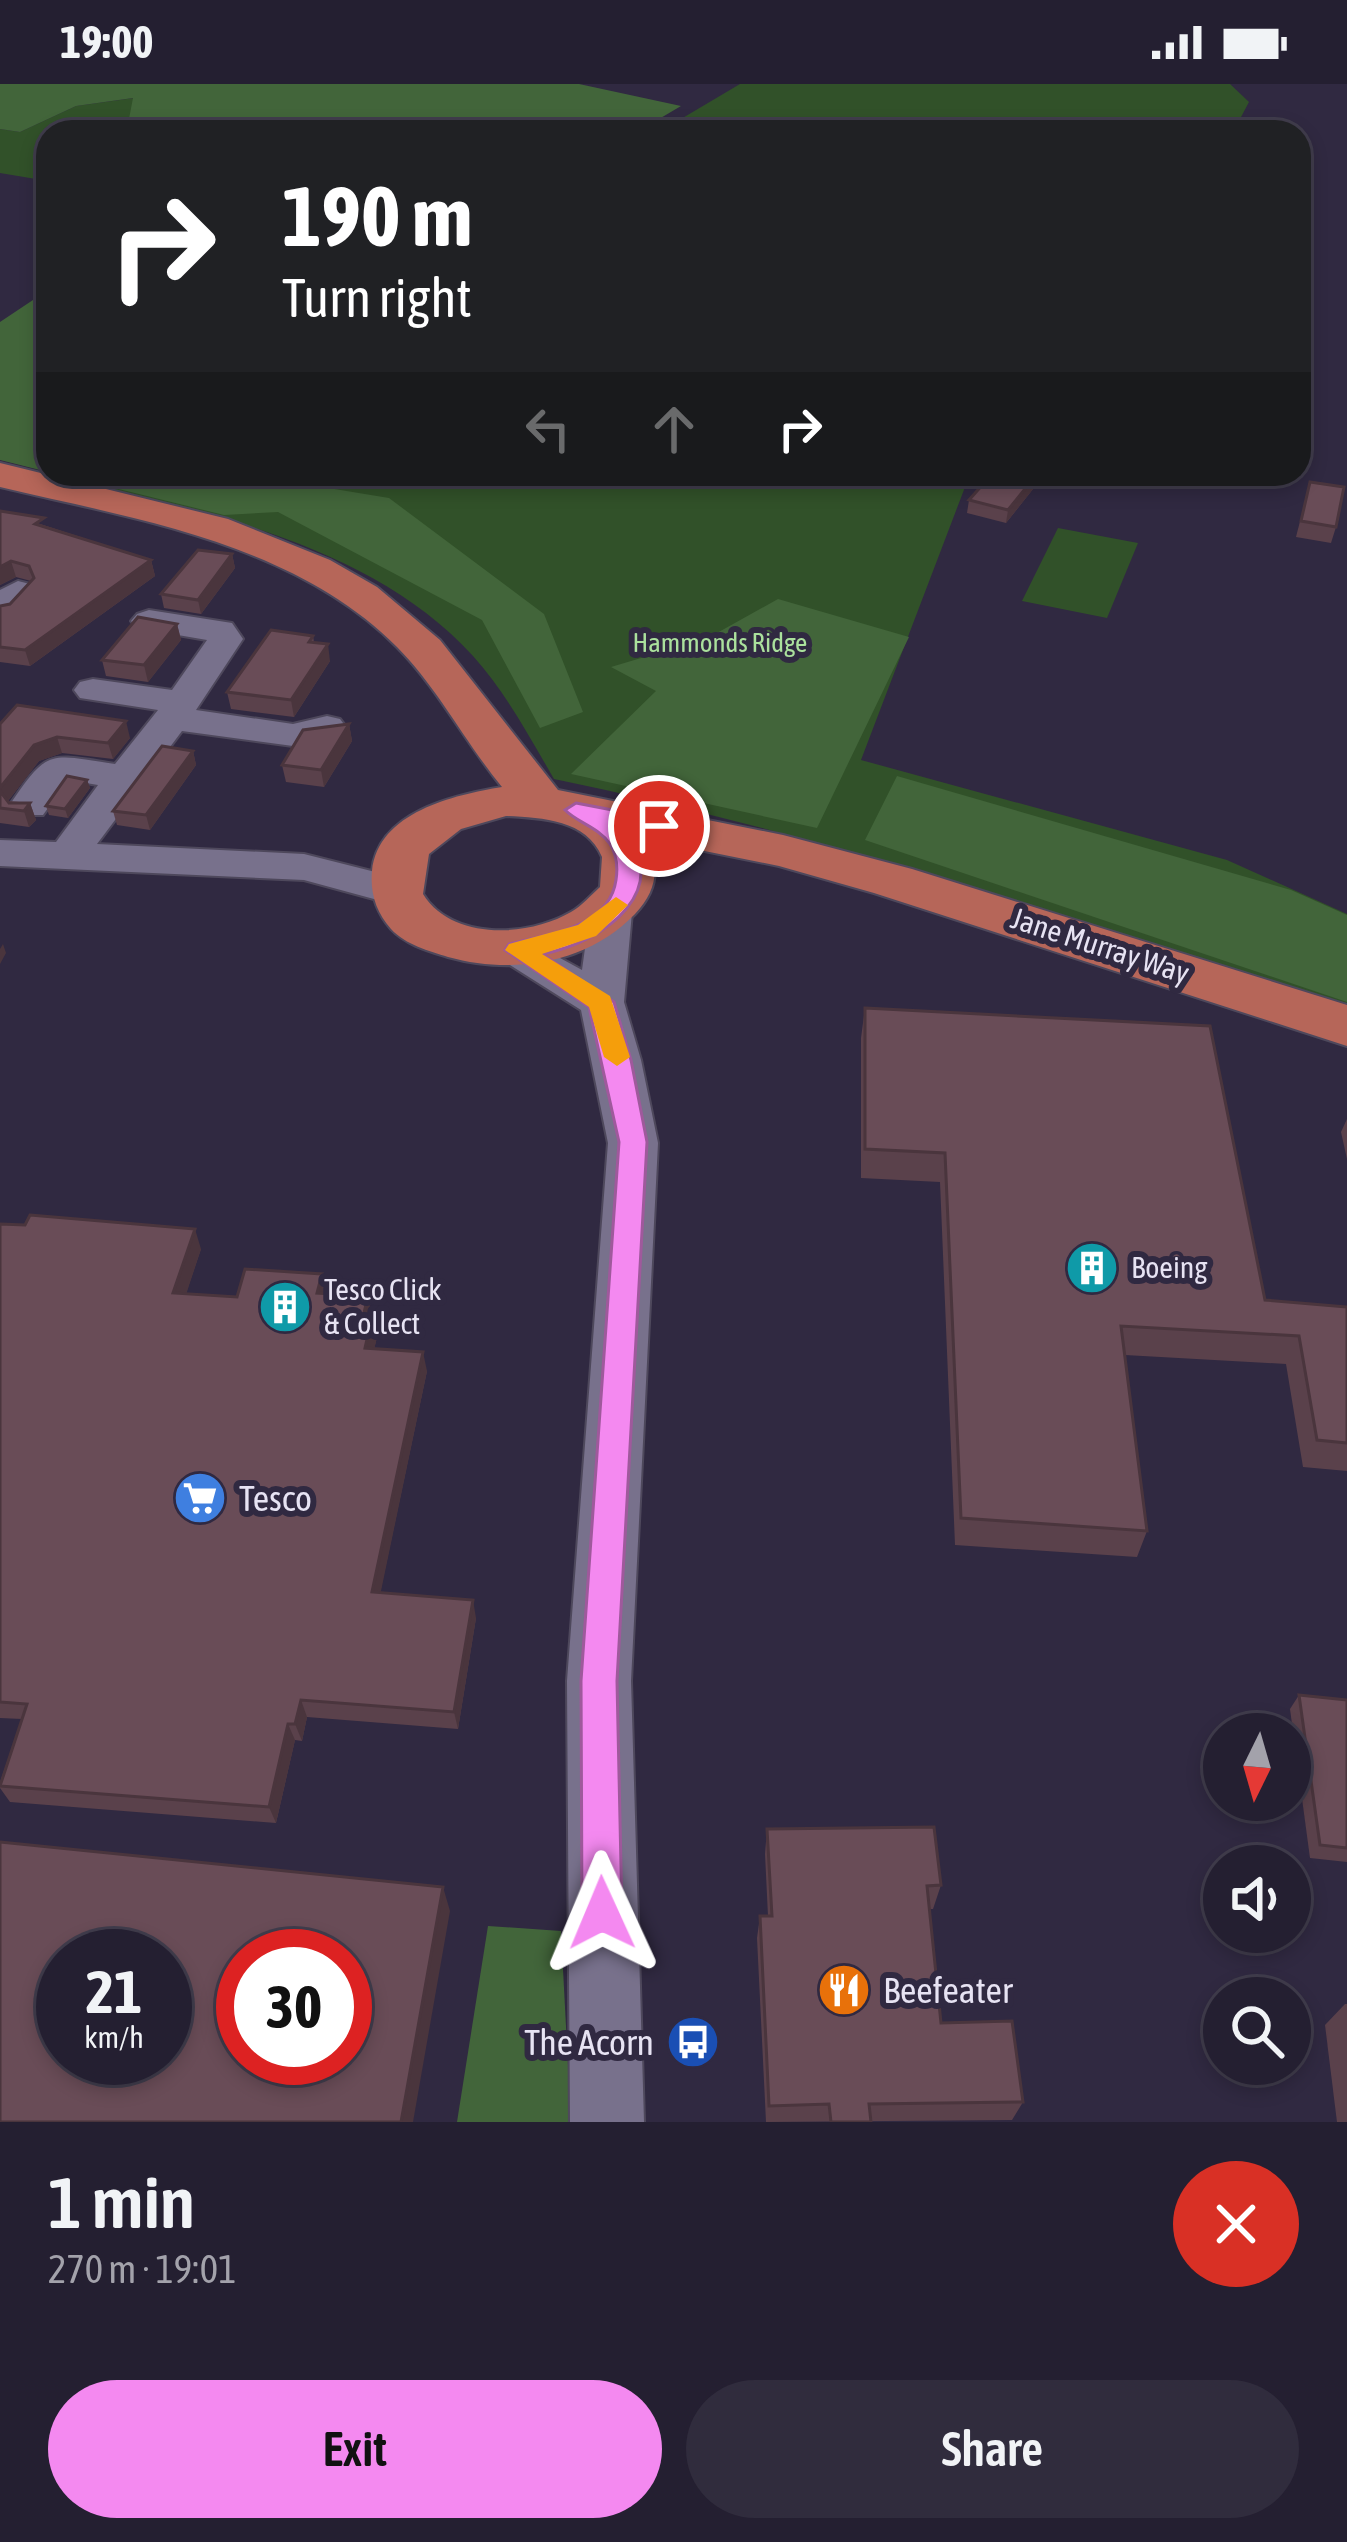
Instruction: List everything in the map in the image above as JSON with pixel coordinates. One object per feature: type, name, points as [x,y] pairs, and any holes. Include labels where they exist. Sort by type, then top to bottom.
[{"type":"main road","points":[[0,475],[36,484]]},
{"type":"main road","points":[[44,486],[218,530],[317,570],[405,630],[440,668],[469,714],[559,806]]},
{"type":"main road","points":[[428,828],[471,807],[559,806],[603,824],[622,842],[630,864],[620,900],[572,937],[518,950],[457,943],[427,930],[407,912],[396,891],[396,872],[428,828],[458,788],[469,714]]},
{"type":"main road","name":"Jane Murray Way","points":[[559,806],[783,851],[915,888],[1347,1026]]},
{"type":"main road","name":"Jane Murray Way","points":[[620,900],[734,868],[851,873]]},
{"type":"street","points":[[72,853],[82,831],[177,710],[225,639],[219,631],[149,621]]},
{"type":"street","points":[[93,690],[177,710],[259,745],[327,727]]},
{"type":"street","points":[[28,806],[58,767],[125,777]]},
{"type":"street","points":[[304,867],[428,828]]},
{"type":"street","points":[[0,853],[304,867],[396,891]]},
{"type":"street","points":[[607,2122],[599,1681],[633,1142],[618,1060],[601,1002],[620,900]]},
{"type":"street","points":[[518,950],[601,1002]]},
{"type":"green space","points":[[0,84],[579,84],[681,106],[657,120],[129,120],[133,98],[76,106],[36,120],[36,125],[20,132],[0,129]]},
{"type":"green space","points":[[740,84],[1230,84],[1249,102],[1239,120],[679,120]]},
{"type":"green space","points":[[134,98],[130,120],[46,120],[76,106]]},
{"type":"green space","points":[[36,125],[36,179],[0,173],[0,129],[20,132]]},
{"type":"green space","points":[[36,298],[36,469],[0,460],[0,322]]},
{"type":"green space","name":"Hammonds Ridge","points":[[98,486],[965,486],[861,760],[1227,860],[1347,914],[1347,1010],[855,853],[554,779],[485,670],[431,617],[383,584],[331,557],[276,535]]},
{"type":"green space","points":[[107,486],[316,486],[389,498],[544,614],[583,712],[540,728],[482,620],[278,512],[224,515]]},
{"type":"green space","points":[[1058,528],[1138,543],[1107,618],[1022,601]]},
{"type":"green space","points":[[778,599],[909,637],[817,828],[571,774],[656,691],[611,667],[708,638]]},
{"type":"green space","points":[[897,776],[1291,890],[1347,915],[1347,1002],[865,840]]},
{"type":"green space","points":[[488,1926],[561,1931],[571,2122],[457,2122]]},
{"type":"building","points":[[1311,482],[1344,487],[1336,527],[1301,521]]},
{"type":"building","points":[[981,486],[1027,486],[1008,510],[969,500]]},
{"type":"building","points":[[0,511],[44,518],[35,524],[151,560],[25,650],[0,647],[0,606],[10,604],[34,578],[29,566],[11,561],[0,567]]},
{"type":"building","points":[[198,550],[232,554],[198,600],[161,594]]},
{"type":"building","points":[[138,617],[177,624],[144,665],[102,660]]},
{"type":"building","points":[[271,630],[313,636],[309,642],[328,644],[291,700],[227,692]]},
{"type":"building","points":[[17,705],[126,721],[108,743],[57,737],[34,745],[0,788],[0,724]]},
{"type":"building","points":[[349,724],[321,770],[282,765],[303,730]]},
{"type":"building","points":[[162,746],[193,751],[146,815],[113,811]]},
{"type":"building","points":[[67,776],[87,780],[65,809],[46,806]]},
{"type":"building","points":[[0,791],[9,803],[30,803],[24,811],[0,808]]},
{"type":"building","name":"Boeing","points":[[865,1008],[1210,1026],[1265,1300],[1347,1307],[1347,1443],[1317,1440],[1299,1336],[1121,1326],[1147,1531],[961,1518],[945,1153],[865,1149]]},
{"type":"building","name":"Tesco","points":[[30,1215],[195,1229],[173,1293],[237,1297],[245,1269],[322,1274],[317,1293],[368,1296],[363,1317],[372,1317],[365,1348],[423,1352],[372,1592],[473,1600],[454,1712],[301,1700],[295,1724],[288,1724],[269,1807],[0,1786],[27,1704],[0,1702],[0,1224],[25,1225]]},
{"type":"building","points":[[1299,1695],[1347,1700],[1347,1848],[1320,1845],[1311,1781],[1311,1713],[1302,1713]]},
{"type":"building","name":"Beefeater","points":[[934,1827],[941,1885],[927,1886],[941,2023],[1012,2021],[1023,2102],[869,2104],[871,2122],[831,2122],[829,2104],[769,2106],[760,1916],[772,1916],[767,1829]]},
{"type":"building","points":[[0,1842],[443,1887],[401,2122],[0,2122]]},
{"type":"slow traffic","points":[[616,905],[587,931],[518,950],[601,1002],[617,1057]]},
{"type":"place","name":"Boeing","points":[[1092,1268]]},
{"type":"place","name":"Tesco Click & Collect","points":[[285,1307]]},
{"type":"place","name":"Tesco","points":[[200,1498]]},
{"type":"place","name":"Beefeater","points":[[844,1990]]},
{"type":"place","name":"The Acorn","points":[[693,2042]]},
{"type":"route","points":[[602,1913],[599,1681],[633,1142],[618,1060],[601,1002],[518,950],[587,931],[611,912],[628,888],[630,864],[622,842],[603,824],[576,810],[659,826]]}]
